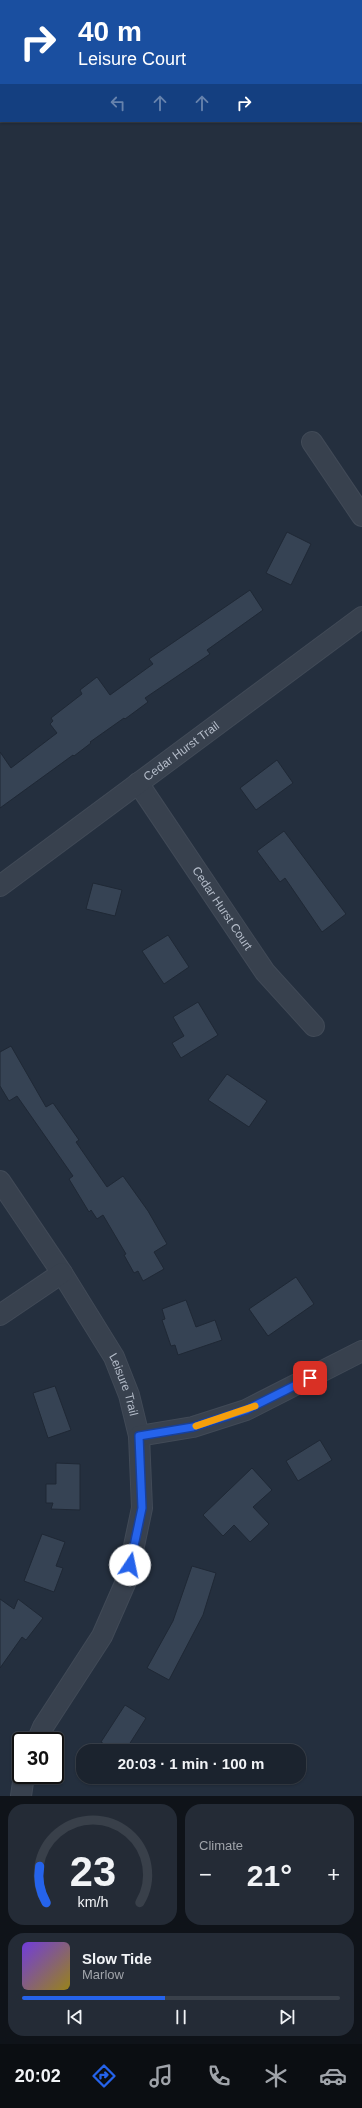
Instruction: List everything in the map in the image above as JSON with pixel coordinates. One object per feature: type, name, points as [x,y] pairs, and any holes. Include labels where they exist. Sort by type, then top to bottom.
[{"type":"street","points":[[312,442],[362,516]]},
{"type":"street","name":"Cedar Hurst Trail","points":[[0,886],[362,617]]},
{"type":"street","name":"Cedar Hurst Court","points":[[138,783],[265,972],[314,1026]]},
{"type":"street","name":"Leisure Trail","points":[[0,1181],[62,1273],[114,1357],[129,1395],[139,1436],[142,1508],[127,1579],[102,1636],[41,1732]]},
{"type":"street","points":[[0,1315],[62,1273]]},
{"type":"street","points":[[139,1436],[193,1427],[246,1410],[362,1351]]},
{"type":"street","points":[[21,1796],[23,1784]]},
{"type":"building","points":[[287,532],[311,544],[291,585],[266,573]]},
{"type":"building","points":[[250,590],[263,610],[207,650],[210,654],[145,698],[148,702],[90,742],[91,743],[74,756],[73,755],[0,808],[0,752],[11,768],[57,733],[50,724],[53,721],[51,718],[82,694],[80,690],[97,677],[110,695],[153,664],[149,659]]},
{"type":"building","points":[[277,760],[293,783],[256,810],[240,788]]},
{"type":"building","points":[[284,831],[346,914],[322,932],[285,878],[280,882],[257,851]]},
{"type":"building","points":[[93,883],[122,890],[115,916],[86,909]]},
{"type":"building","points":[[168,935],[189,967],[164,984],[142,951]]},
{"type":"building","points":[[198,1002],[218,1035],[181,1058],[172,1043],[184,1036],[173,1017]]},
{"type":"building","points":[[11,1046],[46,1107],[53,1103],[79,1140],[76,1142],[107,1187],[123,1176],[148,1211],[167,1244],[154,1252],[164,1269],[143,1281],[138,1271],[134,1273],[124,1255],[126,1254],[103,1215],[97,1219],[91,1210],[89,1212],[69,1179],[73,1176],[17,1096],[9,1101],[0,1086],[0,1052]]},
{"type":"building","points":[[227,1074],[267,1101],[249,1127],[208,1100]]},
{"type":"building","points":[[296,1277],[314,1304],[268,1336],[249,1309]]},
{"type":"building","points":[[186,1300],[196,1327],[215,1320],[222,1340],[178,1355],[175,1345],[171,1346],[162,1320],[165,1319],[162,1309]]},
{"type":"building","points":[[55,1386],[71,1430],[48,1438],[33,1393]]},
{"type":"building","points":[[320,1440],[332,1460],[298,1481],[286,1461]]},
{"type":"building","points":[[56,1463],[80,1464],[80,1510],[51,1509],[53,1503],[46,1503],[46,1484],[56,1484]]},
{"type":"building","points":[[252,1468],[272,1490],[253,1507],[269,1524],[250,1542],[234,1525],[223,1536],[203,1515]]},
{"type":"building","points":[[42,1534],[65,1542],[56,1566],[63,1568],[54,1592],[24,1581]]},
{"type":"building","points":[[192,1566],[216,1573],[203,1615],[169,1680],[147,1668],[173,1621]]},
{"type":"building","points":[[0,1599],[14,1609],[18,1599],[43,1618],[26,1640],[22,1637],[0,1668]]},
{"type":"building","points":[[125,1705],[146,1718],[129,1744],[104,1744],[101,1742]]},
{"type":"slow traffic","points":[[196,1426],[255,1406]]},
{"type":"route","points":[[130,1565],[142,1508],[139,1436],[193,1427],[246,1410],[310,1378]]}]
